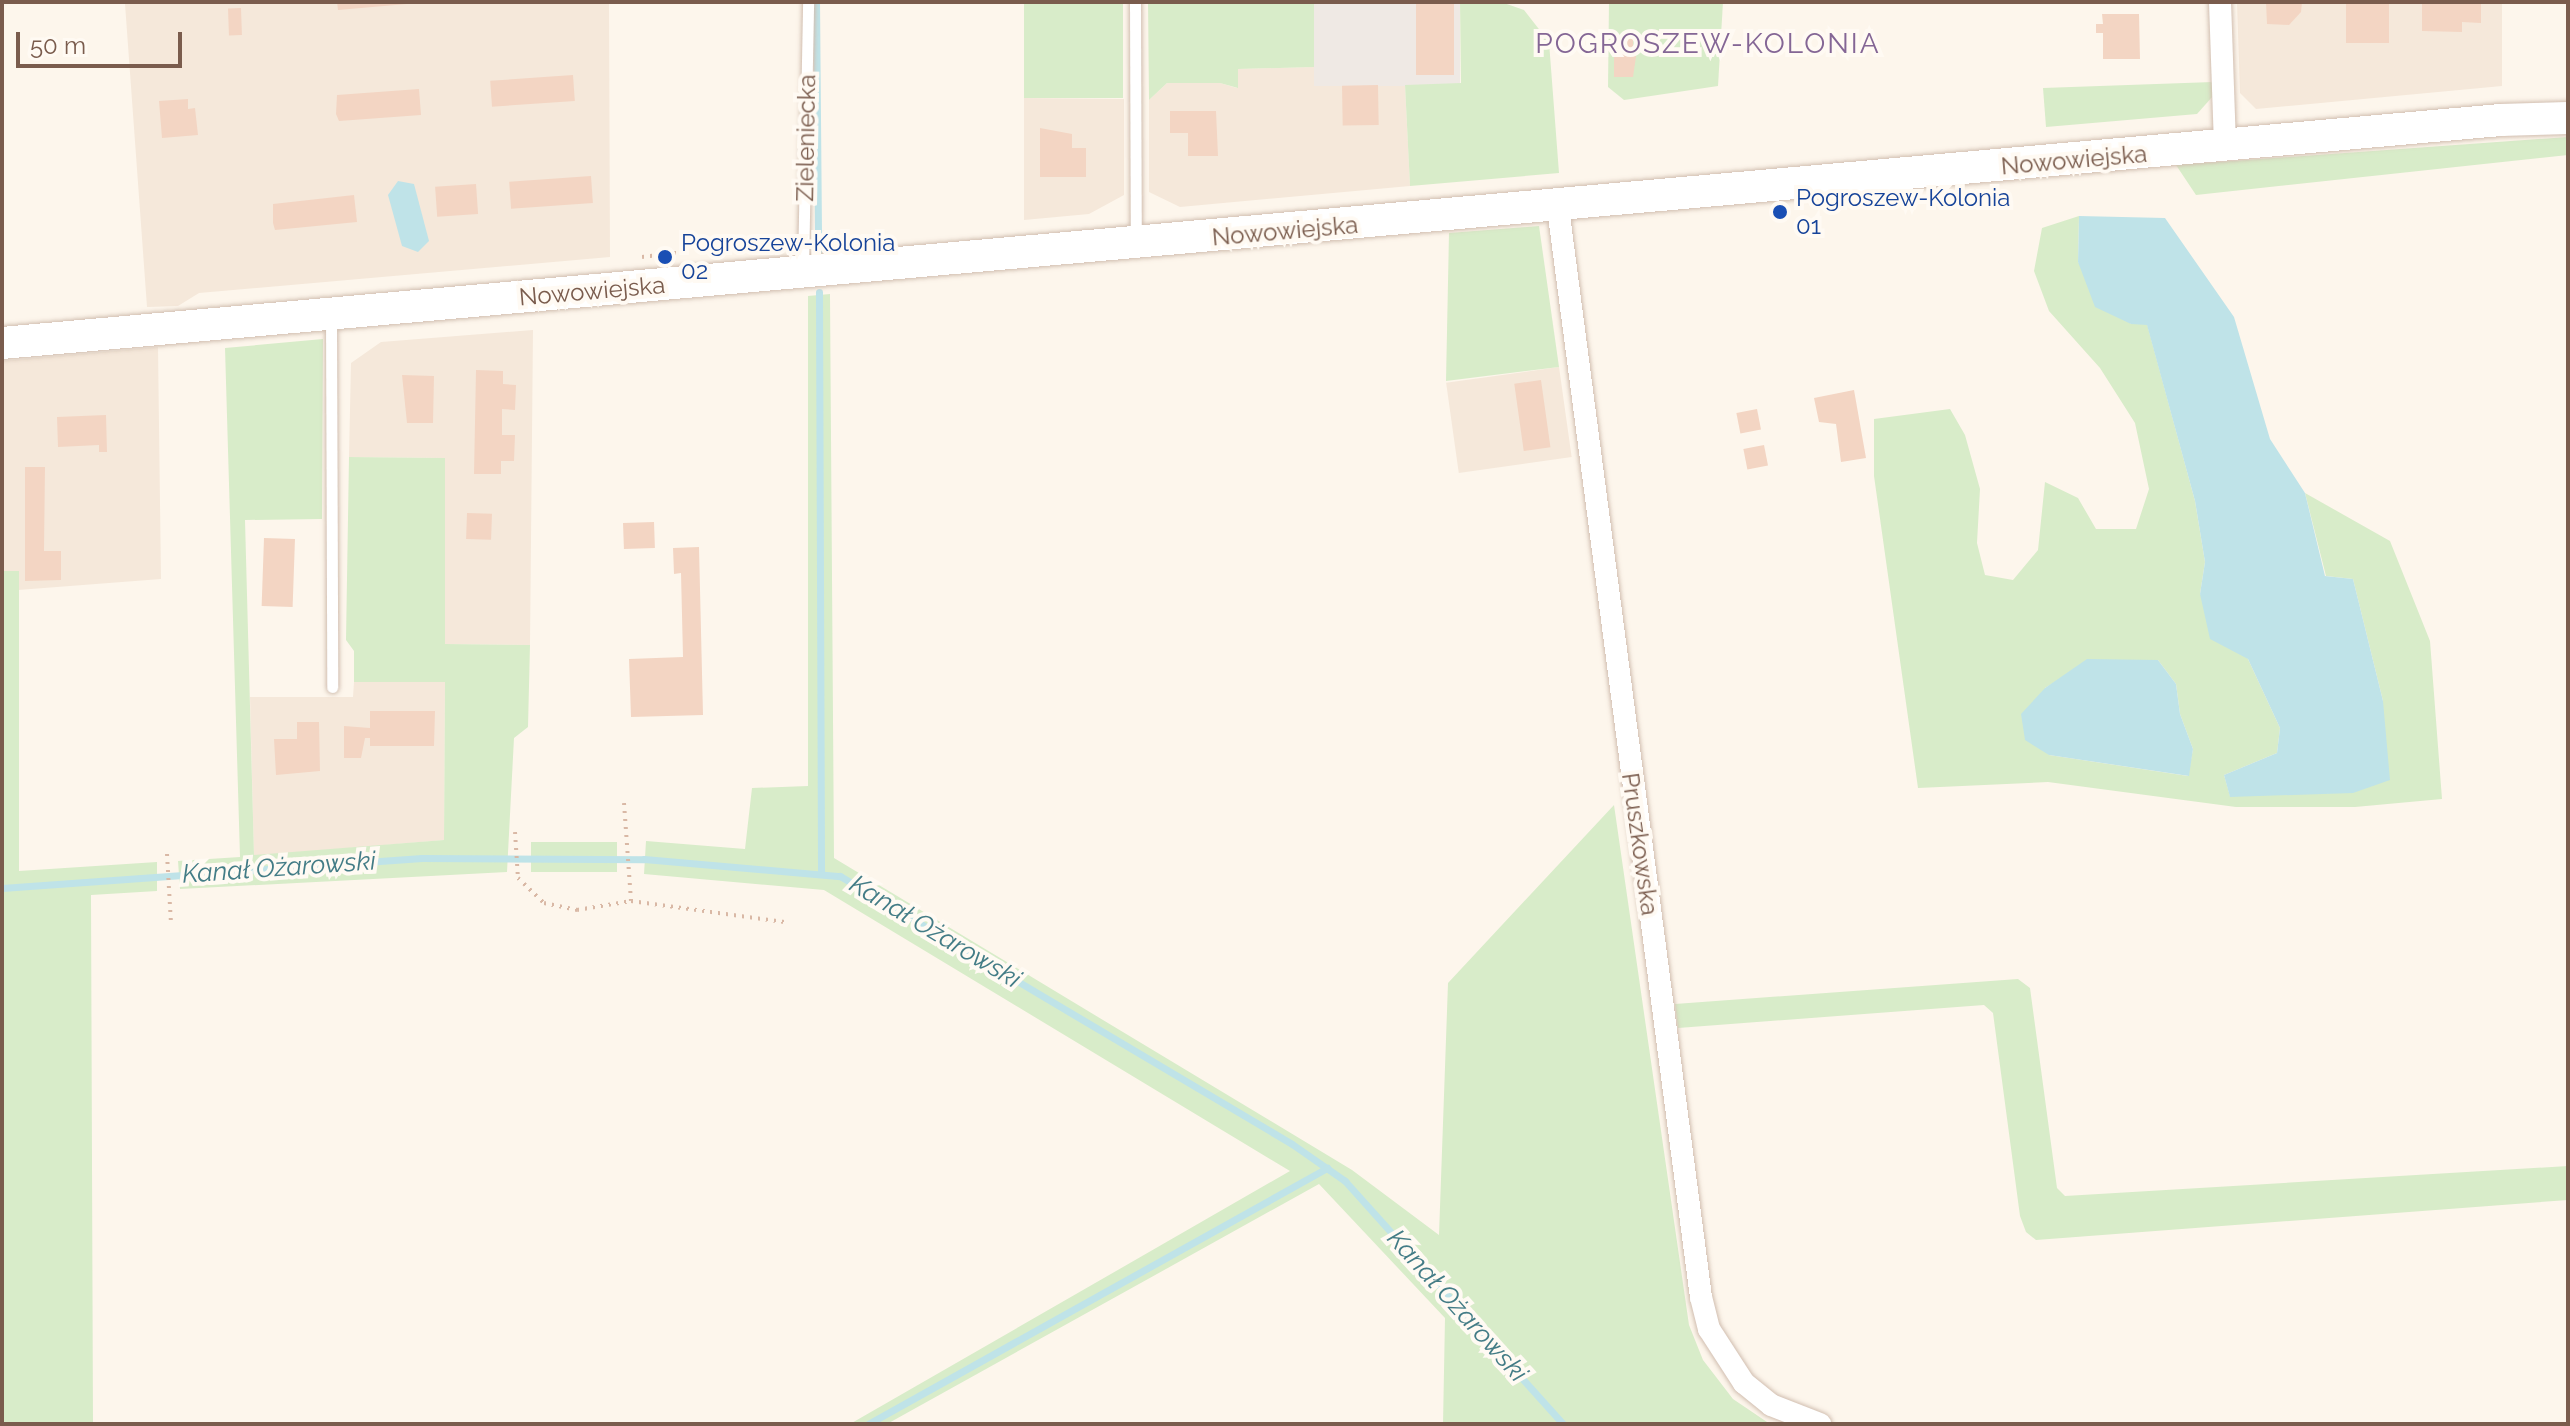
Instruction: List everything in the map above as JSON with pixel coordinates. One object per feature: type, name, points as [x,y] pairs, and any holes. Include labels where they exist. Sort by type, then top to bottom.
[{"type":"street","points":[[2220,2],[2225,146]]},
{"type":"street","name":"Nowowiejska","points":[[2,343],[2568,118]]},
{"type":"street","name":"Pruszkowska","points":[[1558,208],[1701,1297],[1709,1329],[1744,1383],[1771,1405],[1820,1424]]},
{"type":"lane","name":"Zieleniecka","points":[[803,273],[808,2]]},
{"type":"lane","points":[[1135,2],[1136,245]]},
{"type":"lane","points":[[331,314],[332,687]]},
{"type":"path","points":[[624,803],[630,838],[631,901]]},
{"type":"path","points":[[515,832],[518,867],[530,895],[554,907],[608,908],[631,901],[785,922]]},
{"type":"path","points":[[167,854],[171,924]]},
{"type":"shaded area","points":[[609,2],[610,257],[199,293],[178,306],[147,307],[125,4]]},
{"type":"shaded area","points":[[1314,2],[1460,2],[1460,86],[1314,86]]},
{"type":"shaded area","points":[[2237,2],[2502,2],[2502,86],[2256,109],[2240,93]]},
{"type":"shaded area","points":[[1314,67],[1315,86],[1405,85],[1410,186],[1180,207],[1149,192],[1149,100],[1167,83],[1220,83],[1237,88],[1237,69]]},
{"type":"shaded area","points":[[1024,98],[1124,99],[1124,195],[1089,214],[1024,220]]},
{"type":"shaded area","points":[[533,330],[530,645],[445,644],[445,458],[349,457],[351,363],[381,342]]},
{"type":"shaded area","points":[[158,347],[161,579],[18,590],[19,571],[2,571],[2,361]]},
{"type":"shaded area","points":[[1559,367],[1572,457],[1459,473],[1446,383]]},
{"type":"shaded area","points":[[354,682],[445,682],[444,840],[254,856],[250,697],[353,697]]},
{"type":"green space","points":[[1024,2],[1123,2],[1123,98],[1024,98]]},
{"type":"green space","points":[[1148,2],[1314,2],[1314,67],[1238,69],[1238,88],[1220,83],[1167,83],[1149,100]]},
{"type":"green space","points":[[1460,2],[1501,2],[1524,10],[1549,42],[1559,173],[1410,186],[1405,85],[1461,83]]},
{"type":"green space","points":[[1609,2],[1723,2],[1718,86],[1624,100],[1608,87]]},
{"type":"green space","points":[[2213,82],[2213,96],[2197,114],[2046,127],[2043,88]]},
{"type":"green space","points":[[2568,137],[2568,155],[2196,195],[2176,165]]},
{"type":"green space","points":[[2079,216],[2078,262],[2131,324],[2147,324],[2195,501],[2205,562],[2200,594],[2248,659],[2280,728],[2277,753],[2224,775],[2230,796],[2383,701],[2353,579],[2326,576],[2305,493],[2390,541],[2430,641],[2442,799],[2355,807],[2236,807],[2048,782],[1918,788],[1874,476],[1874,419],[1950,409],[1965,435],[1980,489],[1977,543],[1985,575],[2013,580],[2038,550],[2045,482],[2078,498],[2096,529],[2136,529],[2149,489],[2135,423],[2100,368],[2049,311],[2034,271],[2042,228]],"holes":[[[2158,660],[2176,684],[2180,714],[2193,749],[2188,776],[2049,755],[2045,688],[2066,675],[2125,661]]]},
{"type":"green space","points":[[1539,226],[1559,367],[1446,381],[1449,233]]},
{"type":"green space","points":[[830,294],[834,858],[1352,1170],[1439,1235],[1448,983],[1614,805],[1689,1325],[1703,1360],[1733,1399],[1770,1424],[1443,1424],[1445,1318],[1319,1184],[887,1424],[850,1424],[1290,1171],[824,890],[644,874],[646,841],[745,849],[752,788],[808,786],[808,296]]},
{"type":"green space","points":[[323,339],[322,519],[245,520],[254,855],[444,840],[445,682],[354,682],[354,651],[346,640],[349,457],[445,458],[445,644],[530,645],[528,727],[514,738],[507,872],[180,889],[178,861],[240,857],[225,348]]},
{"type":"green space","points":[[2,571],[19,571],[19,871],[157,862],[157,891],[91,895],[93,1424],[2,1424]]},
{"type":"green space","points":[[531,842],[617,842],[617,872],[531,872]]},
{"type":"green space","points":[[2018,979],[2030,988],[2057,1188],[2065,1196],[2568,1166],[2568,1200],[2036,1240],[2026,1232],[2020,1216],[1993,1013],[1984,1005],[1678,1028],[1675,1004]]},
{"type":"water","points":[[398,181],[414,184],[429,241],[418,252],[402,246],[388,195]]},
{"type":"water","points":[[2079,216],[2165,218],[2234,317],[2270,439],[2305,493],[2325,576],[2353,579],[2383,701],[2390,780],[2353,793],[2230,797],[2224,775],[2277,753],[2280,728],[2248,659],[2210,639],[2200,594],[2205,562],[2195,501],[2147,325],[2131,324],[2095,307],[2078,262]]},
{"type":"water","points":[[2087,659],[2158,660],[2176,684],[2180,714],[2193,749],[2189,776],[2049,755],[2025,740],[2021,714],[2045,688]]},
{"type":"building","points":[[337,2],[407,2],[407,4],[338,10]]},
{"type":"building","points":[[1416,2],[1454,2],[1454,75],[1416,75]]},
{"type":"building","points":[[2266,2],[2302,2],[2301,12],[2289,25],[2267,24]]},
{"type":"building","points":[[2346,2],[2389,2],[2389,43],[2346,43]]},
{"type":"building","points":[[2422,2],[2481,2],[2481,23],[2462,22],[2462,32],[2422,31]]},
{"type":"building","points":[[228,8],[241,8],[242,35],[229,35]]},
{"type":"building","points":[[2102,14],[2139,14],[2140,59],[2103,59],[2103,33],[2096,33],[2096,24],[2103,24]]},
{"type":"building","points":[[1614,37],[1633,37],[1633,50],[1637,50],[1633,77],[1614,77]]},
{"type":"building","points":[[573,75],[575,101],[492,107],[490,81]]},
{"type":"building","points":[[1378,85],[1379,125],[1343,126],[1342,86]]},
{"type":"building","points":[[419,89],[421,115],[339,121],[336,114],[337,95]]},
{"type":"building","points":[[188,99],[188,109],[195,108],[198,135],[162,138],[159,101]]},
{"type":"building","points":[[1170,111],[1216,111],[1218,156],[1188,156],[1188,133],[1170,133]]},
{"type":"building","points":[[1040,128],[1072,134],[1072,148],[1086,148],[1086,177],[1040,177]]},
{"type":"building","points":[[591,176],[593,203],[511,209],[509,182]]},
{"type":"building","points":[[476,184],[478,214],[437,217],[435,187]]},
{"type":"building","points":[[354,195],[357,222],[275,230],[273,204]]},
{"type":"building","points":[[476,370],[503,371],[503,384],[516,385],[515,410],[502,409],[502,435],[515,435],[514,461],[501,461],[501,474],[474,474]]},
{"type":"building","points":[[402,375],[434,376],[433,423],[407,423]]},
{"type":"building","points":[[1541,380],[1550,447],[1524,451],[1514,384]]},
{"type":"building","points":[[1854,390],[1866,458],[1841,462],[1836,424],[1819,422],[1814,398]]},
{"type":"building","points":[[1757,409],[1761,430],[1740,434],[1736,413]]},
{"type":"building","points":[[106,415],[107,452],[99,452],[99,445],[58,447],[57,417]]},
{"type":"building","points":[[1764,445],[1768,466],[1747,470],[1743,449]]},
{"type":"building","points":[[25,467],[45,467],[44,551],[61,551],[61,580],[25,581]]},
{"type":"building","points":[[467,513],[492,514],[491,540],[466,539]]},
{"type":"building","points":[[654,522],[655,548],[624,549],[623,523]]},
{"type":"building","points":[[264,538],[295,539],[293,607],[262,606]]},
{"type":"building","points":[[699,547],[703,715],[631,717],[629,659],[683,657],[681,573],[674,574],[673,548]]},
{"type":"building","points":[[370,711],[435,711],[434,746],[370,746],[370,738],[365,738],[361,758],[344,758],[344,726],[370,728]]},
{"type":"building","points":[[297,722],[319,722],[320,771],[276,775],[274,739],[297,739]]},
{"type":"waterway","points":[[816,2],[818,252]]},
{"type":"waterway","points":[[819,292],[821,874]]},
{"type":"waterway","name":"Kanał Ożarowski","points":[[2,888],[422,858],[644,859],[840,876],[1292,1144],[1345,1181],[1563,1424]]},
{"type":"waterway","points":[[868,1424],[1327,1168]]},
{"type":"place","name":"Pogroszew-Kolonia 01","points":[[1780,212]]},
{"type":"place","name":"Pogroszew-Kolonia 02","points":[[665,257]]},
{"type":"district","name":"POGROSZEW-KOLONIA","points":[[1708,44]]}]
